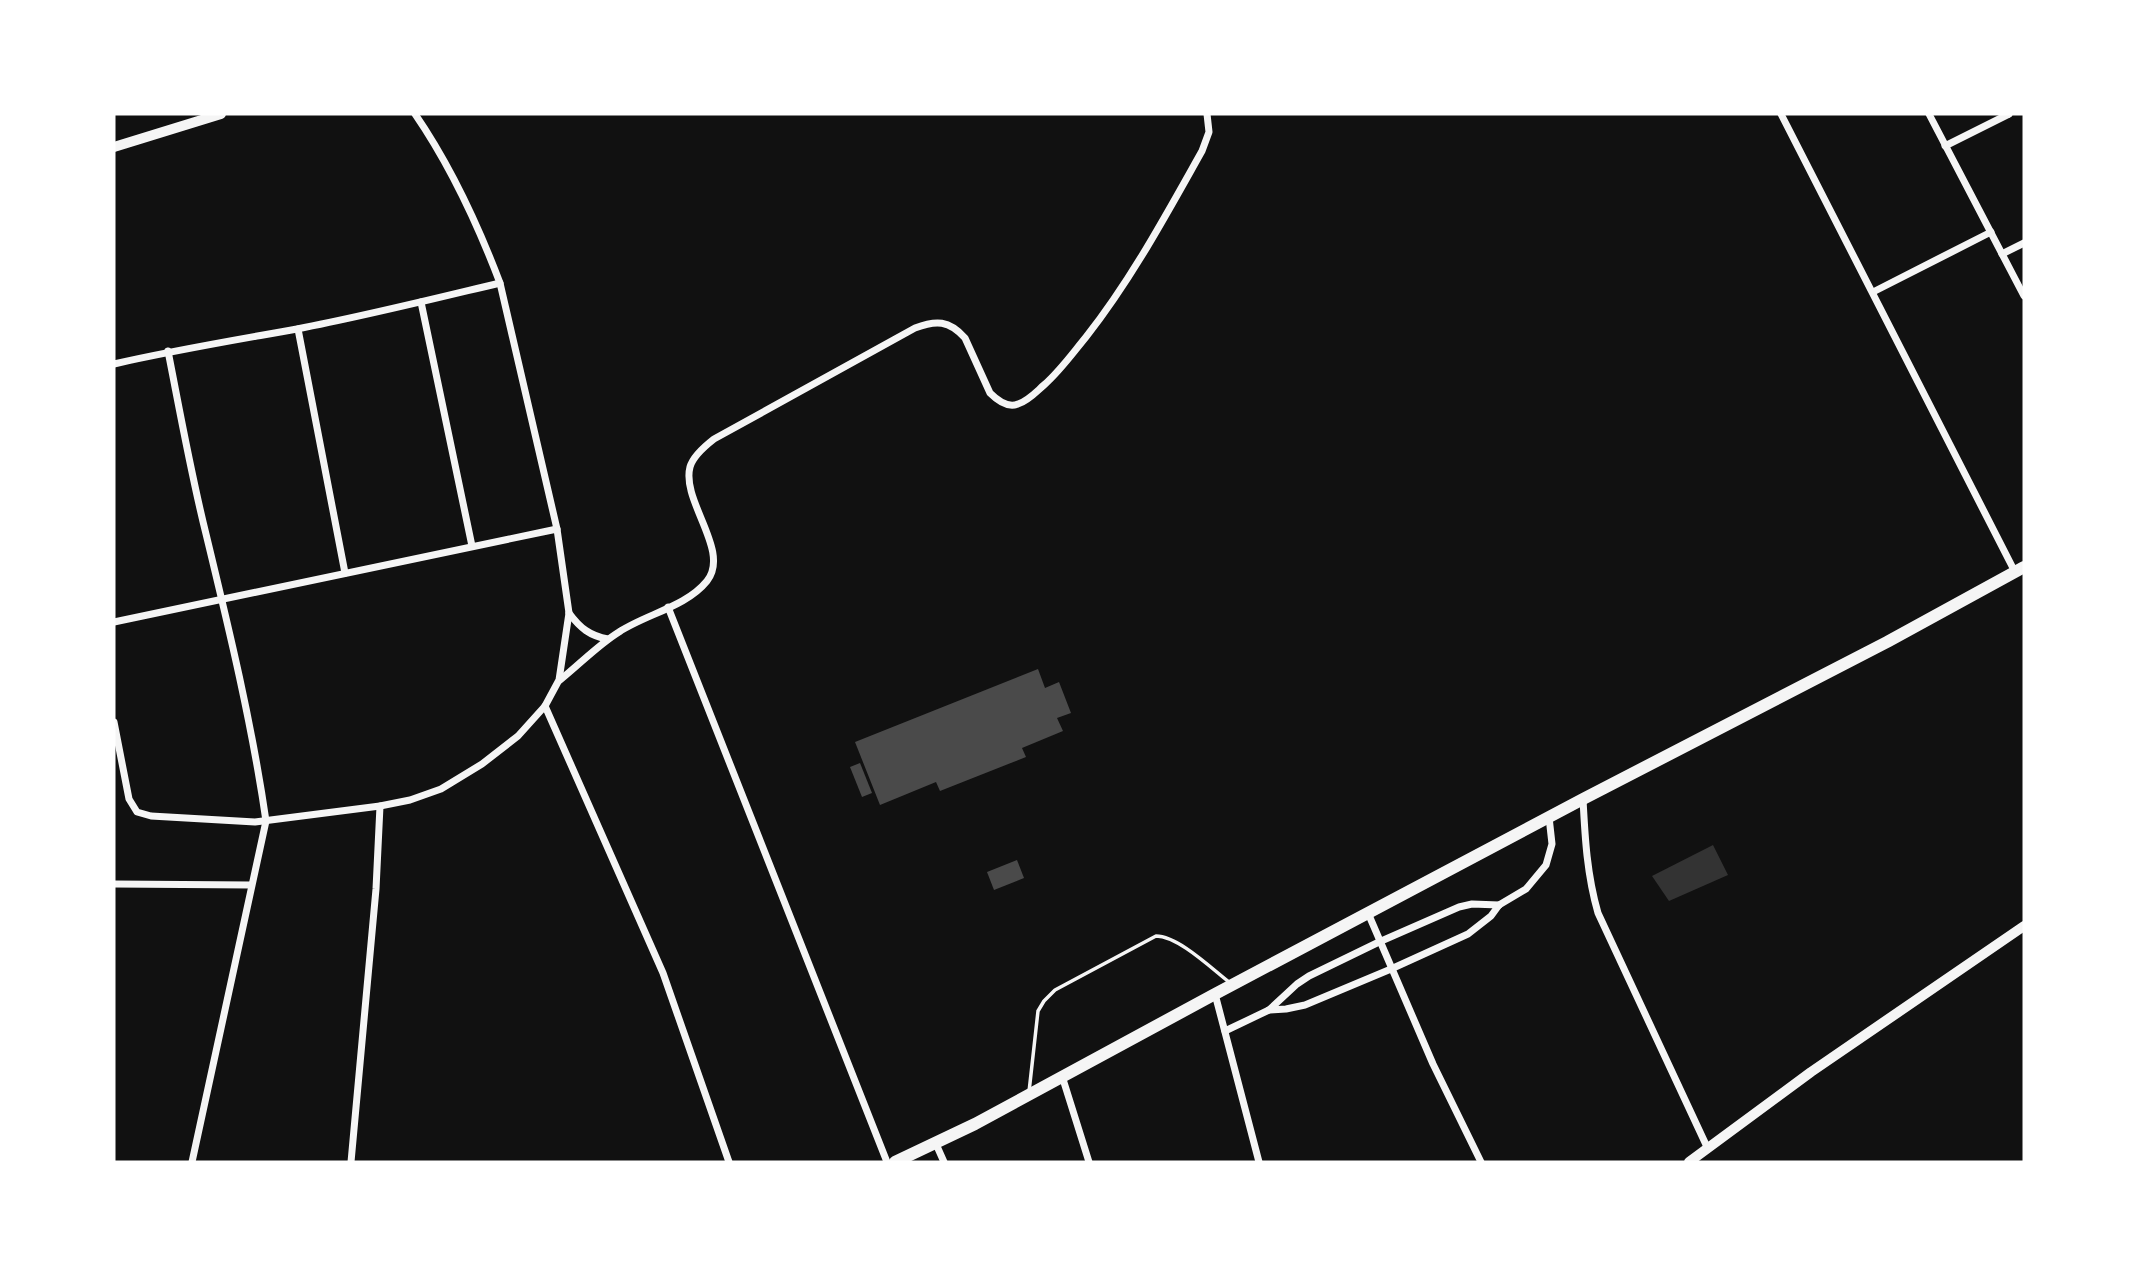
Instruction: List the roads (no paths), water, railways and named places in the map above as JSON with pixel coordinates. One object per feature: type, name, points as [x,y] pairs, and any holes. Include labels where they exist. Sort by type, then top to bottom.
[{"type":"main road","points":[[895,1162],[936,1144],[1549,817],[2020,570]]},
{"type":"street","points":[[114,147],[221,114]]},
{"type":"street","points":[[114,722],[128,799],[136,812],[143,815],[222,821],[266,821],[380,806],[410,800],[441,789],[482,764],[518,736],[545,706],[559,680],[569,613],[557,529],[500,282],[486,246],[459,192],[415,114]]},
{"type":"street","points":[[559,680],[608,639],[642,618],[691,595],[707,580],[712,570],[711,546],[691,492],[689,479],[691,466],[704,447],[714,439],[915,328],[929,323],[942,323],[952,327],[965,338],[990,393],[1008,405],[1017,405],[1024,401],[1058,373],[1104,314],[1140,260],[1202,151],[1209,132],[1207,114]]},
{"type":"street","points":[[1780,114],[2020,570]]},
{"type":"street","points":[[1929,114],[2024,296]]},
{"type":"street","points":[[1945,146],[2009,114]]},
{"type":"street","points":[[1873,292],[1991,232]]},
{"type":"street","points":[[2002,254],[2024,243]]},
{"type":"street","points":[[114,364],[167,351],[298,328],[421,302],[500,282]]},
{"type":"street","points":[[421,302],[472,546]]},
{"type":"street","points":[[298,328],[345,573]]},
{"type":"street","points":[[167,351],[223,599],[266,821],[192,1162]]},
{"type":"street","points":[[114,622],[557,529]]},
{"type":"street","points":[[668,607],[887,1162]]},
{"type":"street","points":[[569,613],[589,634],[608,639]]},
{"type":"street","points":[[545,706],[663,973],[729,1162]]},
{"type":"street","points":[[1583,799],[1586,863],[1598,913],[1708,1149]]},
{"type":"street","points":[[351,1162],[376,889],[380,806]]},
{"type":"street","points":[[1269,1010],[1305,1005],[1468,934],[1491,916],[1499,905],[1526,889],[1546,865],[1552,844],[1549,817]]},
{"type":"street","points":[[114,884],[251,885]]},
{"type":"street","points":[[1225,1031],[1269,1010],[1309,976],[1379,942],[1459,907],[1472,904],[1499,905]]},
{"type":"street","points":[[1368,913],[1433,1064],[1482,1162]]},
{"type":"street","points":[[1689,1162],[1811,1072],[2024,926]]},
{"type":"street","points":[[1215,994],[1259,1162]]},
{"type":"street","points":[[1062,1075],[1089,1162]]},
{"type":"street","points":[[936,1144],[944,1162]]},
{"type":"lane","points":[[1029,1093],[1038,1011],[1044,1001],[1055,990],[1156,936],[1167,937],[1177,943],[1234,985]]}]
